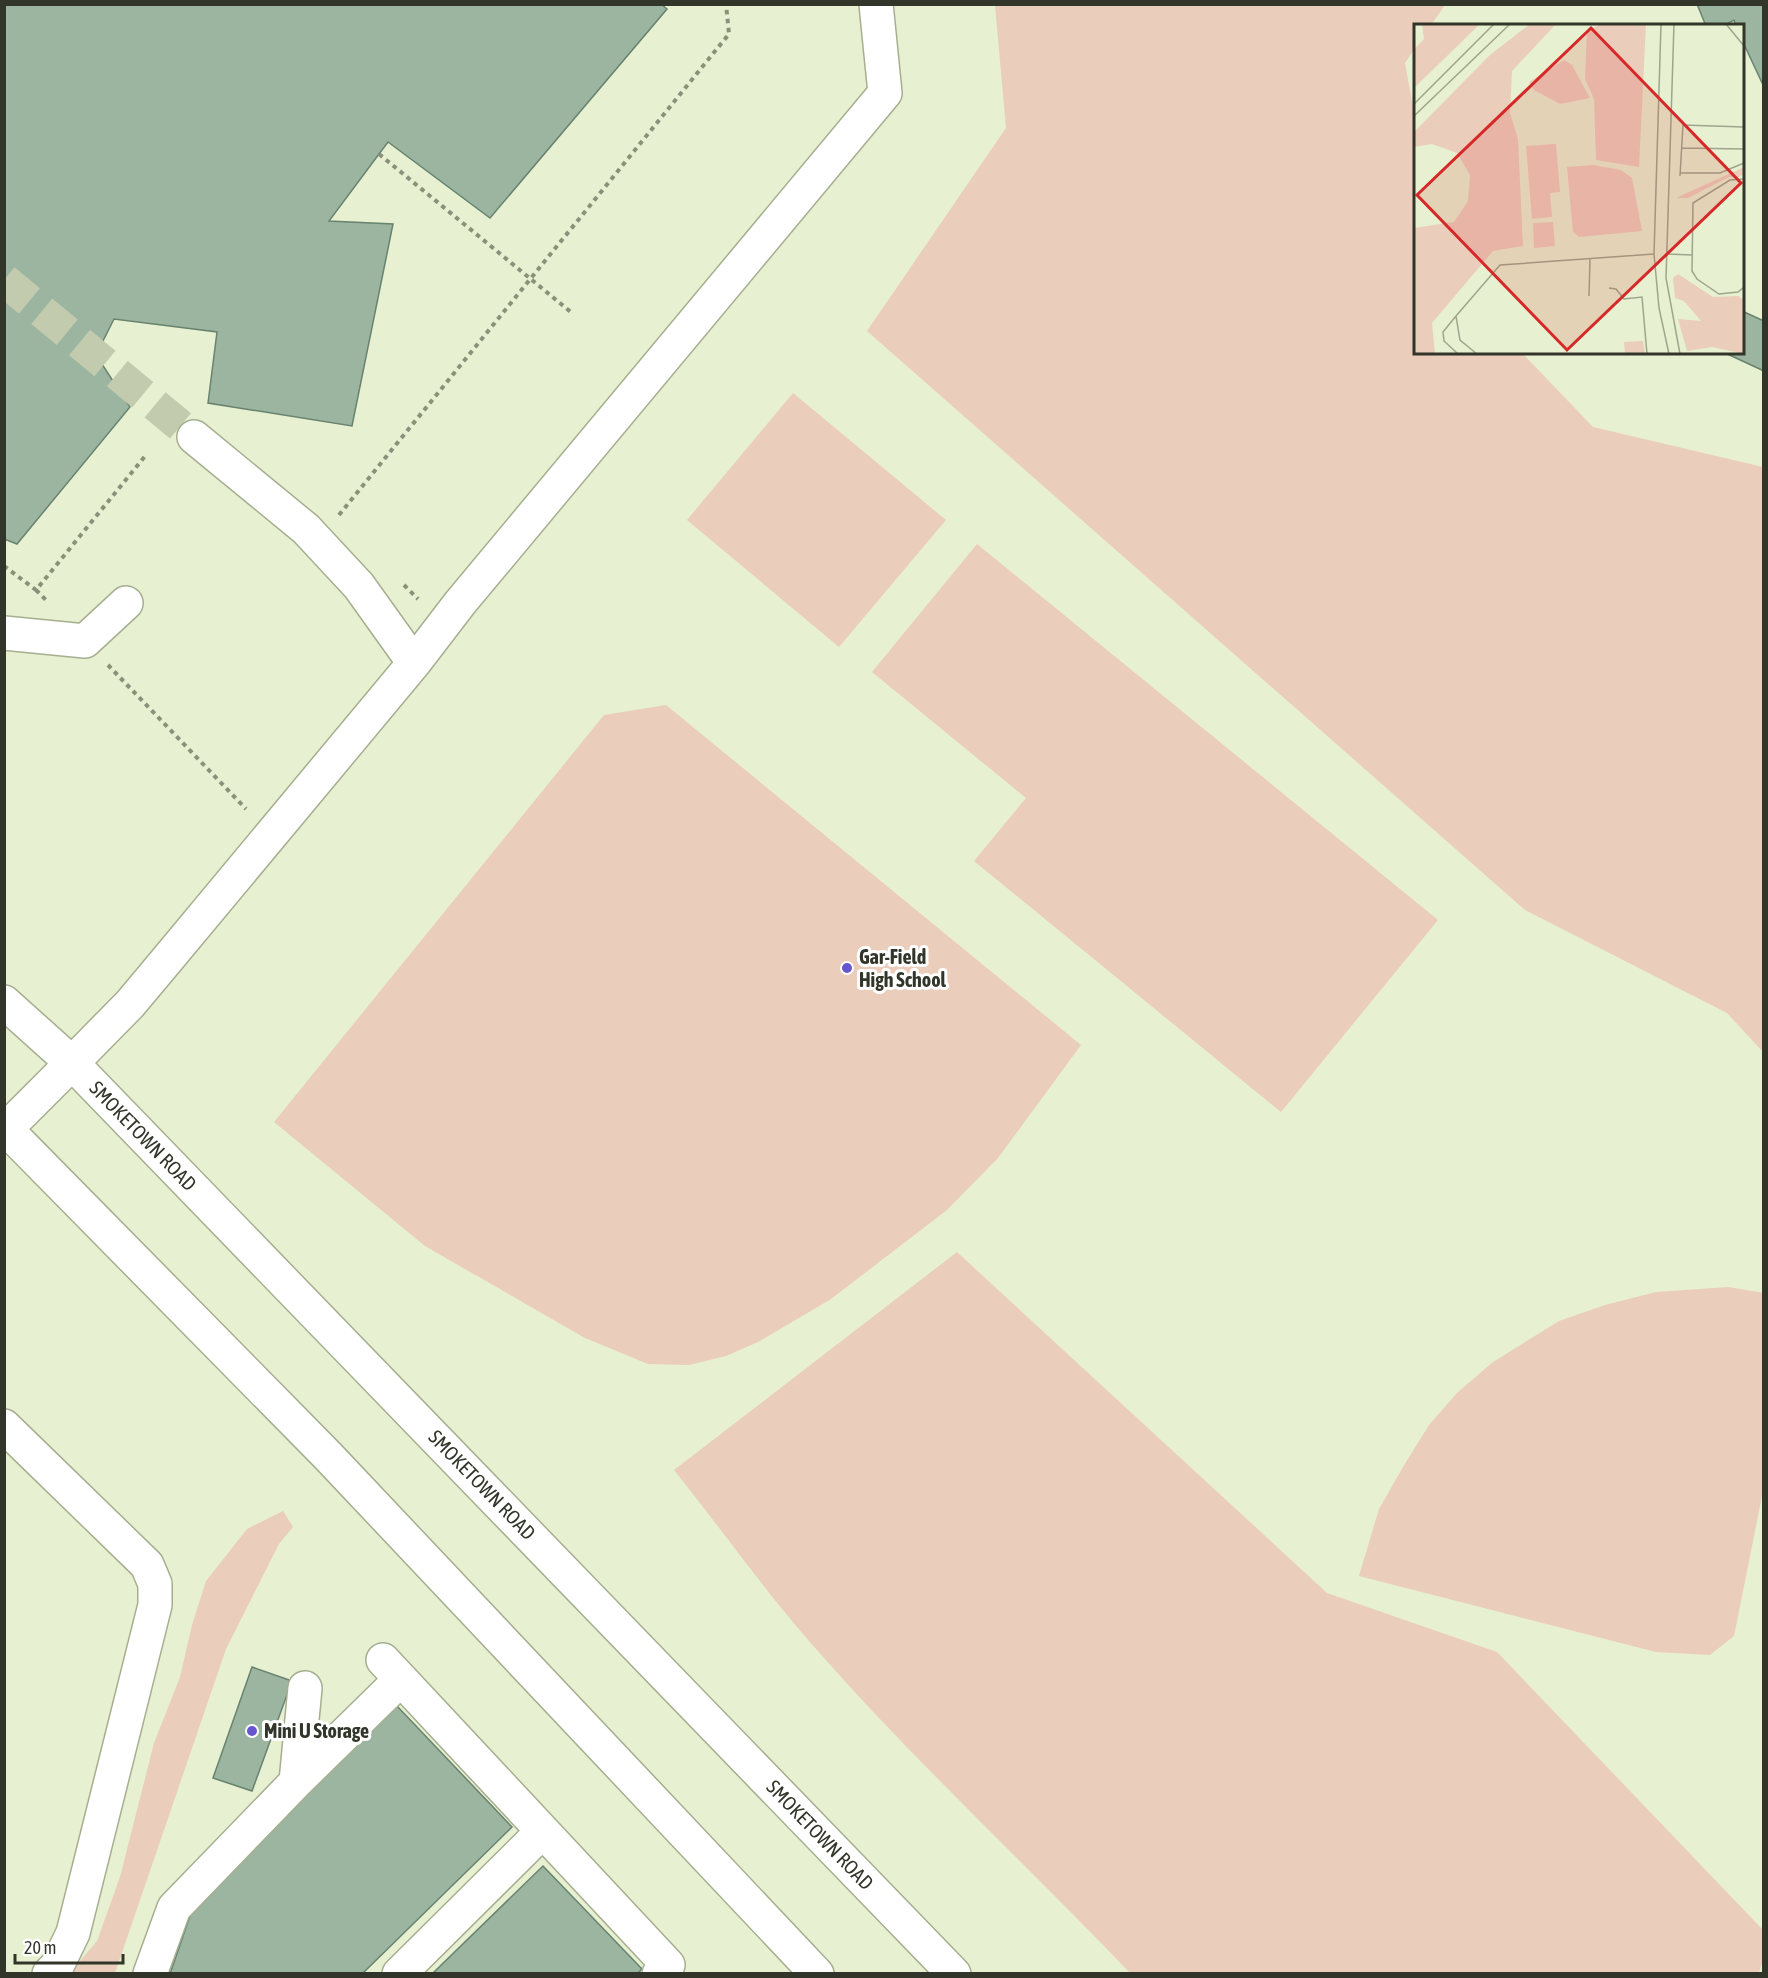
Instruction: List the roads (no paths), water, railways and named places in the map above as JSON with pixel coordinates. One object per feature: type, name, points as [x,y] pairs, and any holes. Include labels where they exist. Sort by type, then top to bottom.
[{"type":"main road","points":[[818,1974],[328,1456],[5,1129],[130,1004],[885,93],[876,4]]},
{"type":"main road","points":[[194,437],[306,529],[359,586],[414,663]]},
{"type":"main road","points":[[4,633],[85,641],[126,603]]},
{"type":"main road","name":"SMOKETOWN ROAD","points":[[4,1002],[72,1063],[954,1974]]},
{"type":"main road","points":[[4,1426],[147,1565],[155,1584],[156,1605],[151,1616],[74,1934],[57,1966],[50,1974]]},
{"type":"main road","points":[[150,1974],[174,1908],[296,1782],[392,1670],[668,1965],[659,1974]]},
{"type":"main road","points":[[296,1782],[304,1688]]},
{"type":"main road","points":[[399,1974],[542,1832]]},
{"type":"tunnel","points":[[4,280],[194,437]]},
{"type":"place","name":"Gar-Field High School","points":[[847,968]]},
{"type":"place","name":"Mini U Storage","points":[[252,1731]]}]
